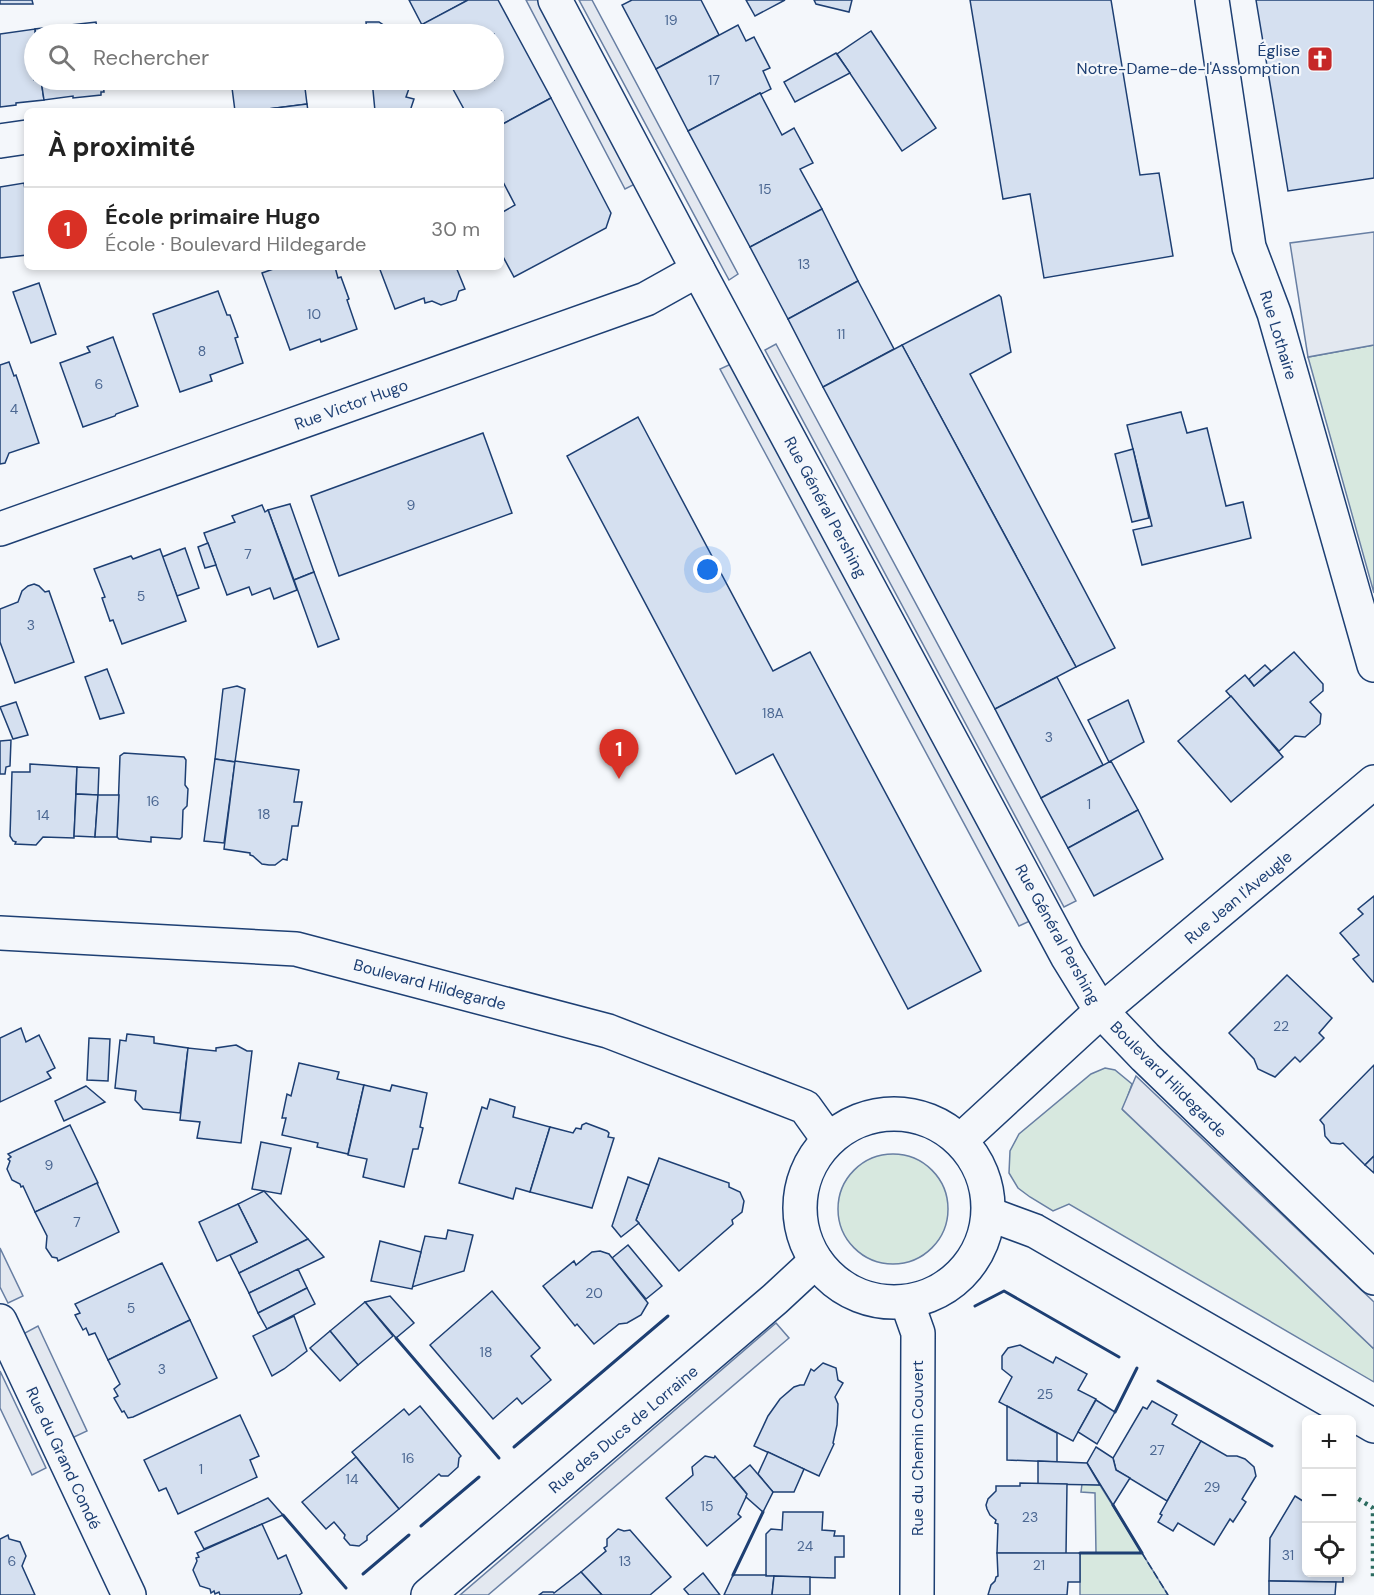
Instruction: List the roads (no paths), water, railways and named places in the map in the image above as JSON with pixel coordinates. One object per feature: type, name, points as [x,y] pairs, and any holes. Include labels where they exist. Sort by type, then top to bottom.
[{"type":"street","name":"Rue Général Pershing","points":[[555,0],[1067,956],[1101,1011]]},
{"type":"street","name":"Rue Lothaire","points":[[1212,0],[1249,247],[1274,313],[1374,665]]},
{"type":"street","points":[[0,141],[24,137]]},
{"type":"street","name":"Rue Victor Hugo","points":[[0,529],[646,299],[698,270]]},
{"type":"street","name":"Rue Jean l'Aveugle","points":[[1101,1011],[1374,782]]},
{"type":"street","name":"Boulevard Hildegarde","points":[[0,933],[296,949],[608,1031],[805,1107],[828,1139]]},
{"type":"street","name":"Boulevard Hildegarde","points":[[961,1140],[1101,1011],[1374,1278]]},
{"type":"street","points":[[895,1113],[931,1120],[961,1140],[983,1174],[989,1214],[981,1246],[964,1273],[938,1292],[908,1302],[872,1301],[840,1286],[816,1261],[802,1230],[800,1198],[809,1166],[828,1139],[859,1120],[895,1113]]},
{"type":"street","points":[[989,1214],[1035,1231],[1374,1426]]},
{"type":"street","name":"Rue des Ducs de Lorraine","points":[[428,1595],[776,1299],[816,1261]]},
{"type":"street","name":"Rue du Chemin Couvert","points":[[908,1302],[918,1333],[917,1595]]},
{"type":"street","name":"Rue du Grand Condé","points":[[0,1321],[129,1595]]},
{"type":"place","name":"Église Notre-Dame-de-l'Assomption","points":[[1320,59]]},
{"type":"place","name":"École primaire Hugo","points":[[619,779]]}]
